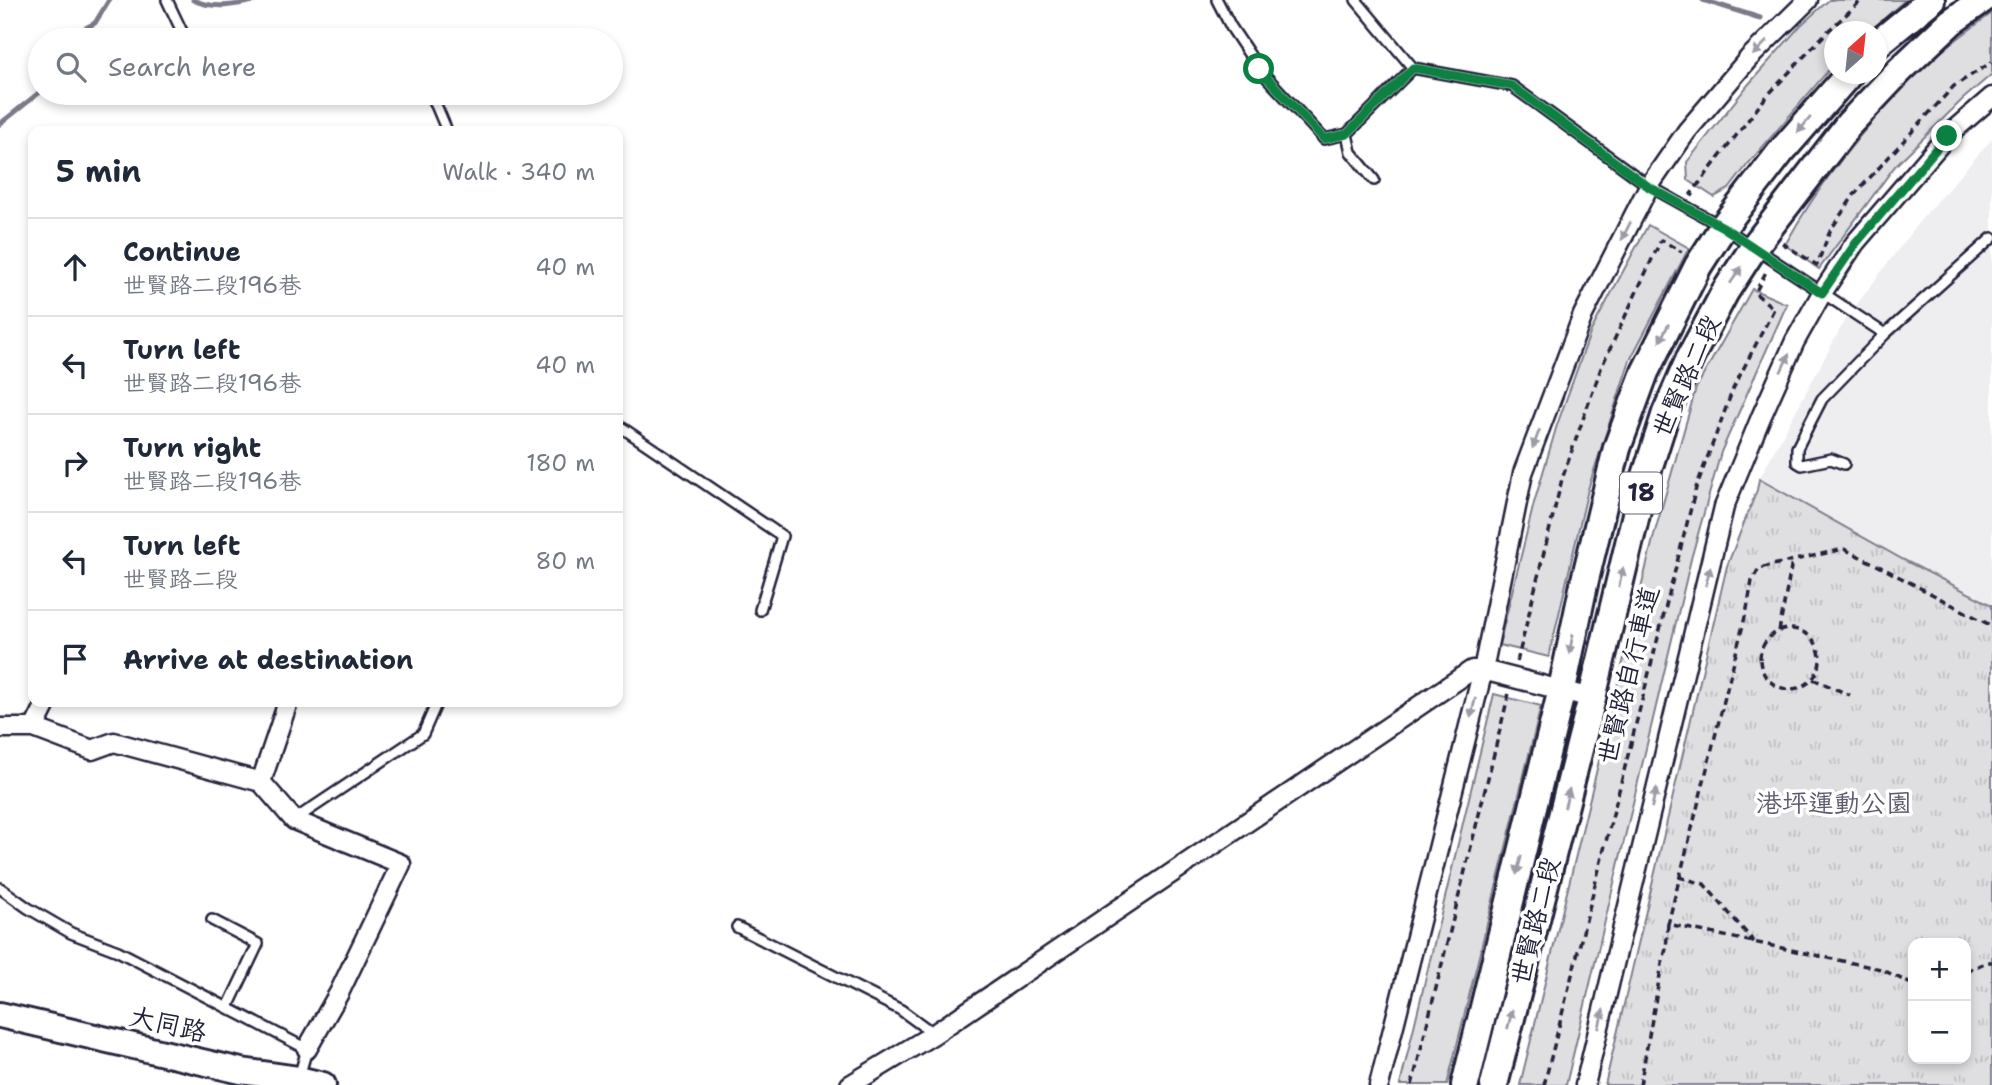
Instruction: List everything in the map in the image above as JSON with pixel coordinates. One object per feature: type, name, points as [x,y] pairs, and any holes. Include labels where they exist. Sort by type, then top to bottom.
[{"type":"main road","points":[[1887,37],[1931,0]]},
{"type":"main road","name":"世賢路二段","points":[[1494,1085],[1643,485],[1666,413],[1691,356],[1725,292],[1755,247],[1849,124],[1899,71],[1951,22],[1982,0]]},
{"type":"main road","name":"世賢路二段","points":[[1465,1085],[1562,689],[1616,448],[1644,372],[1698,266],[1723,227],[1780,153],[1840,84]]},
{"type":"street","points":[[1379,1085],[1483,670],[1523,473],[1583,315],[1649,187],[1687,131],[1749,58],[1808,0]]},
{"type":"street","points":[[1585,1085],[1724,508],[1760,416],[1795,341],[1822,293],[1856,243],[1947,136],[1991,100]]},
{"type":"street","points":[[850,1085],[934,1034],[1472,670],[1483,670],[1592,698]]},
{"type":"street","points":[[34,729],[45,707]]},
{"type":"street","points":[[261,782],[286,707]]},
{"type":"street","points":[[0,729],[34,729],[92,750],[114,741],[261,782],[294,820],[401,864],[339,993],[307,1049]]},
{"type":"street","name":"大同路","points":[[0,1015],[239,1078],[311,1083]]},
{"type":"lane","points":[[166,0],[180,28]]},
{"type":"lane","points":[[1217,0],[1259,69],[1324,139],[1347,134],[1413,68]]},
{"type":"lane","points":[[1356,0],[1413,68],[1512,86],[1649,187],[1723,227],[1885,334]]},
{"type":"lane","points":[[436,105],[445,126]]},
{"type":"lane","points":[[1347,134],[1351,152],[1374,180]]},
{"type":"lane","points":[[1844,464],[1831,459],[1802,466],[1797,462],[1797,448],[1822,399],[1885,334],[1992,237]]},
{"type":"lane","points":[[623,428],[782,536],[760,610]]},
{"type":"lane","points":[[294,820],[423,734],[435,707]]},
{"type":"lane","points":[[0,888],[71,933],[118,951],[307,1049],[311,1083]]},
{"type":"lane","points":[[212,920],[258,944],[228,1007]]},
{"type":"lane","points":[[737,927],[901,1010],[934,1034]]},
{"type":"path","points":[[1700,200],[1691,194],[1766,97],[1827,32],[1862,0]]},
{"type":"path","points":[[1781,243],[1817,265],[1830,231],[1854,195],[1954,86],[1992,62]]},
{"type":"path","points":[[1520,648],[1562,479],[1601,368],[1661,240],[1692,257]]},
{"type":"path","name":"世賢路自行車道","points":[[1544,1085],[1696,488],[1733,389],[1774,309],[1755,293]]},
{"type":"path","points":[[1640,1085],[1666,949],[1668,924],[1752,581],[1759,568],[1844,550],[1992,626]]},
{"type":"path","points":[[1779,631],[1792,562]]},
{"type":"path","points":[[1789,628],[1799,630],[1815,642],[1820,661],[1813,679],[1796,689],[1776,687],[1768,680],[1759,662],[1764,643],[1770,635],[1789,628]]},
{"type":"path","points":[[1813,679],[1850,695]]},
{"type":"path","points":[[1412,1085],[1509,694]]},
{"type":"path","points":[[1679,877],[1704,884],[1754,942]]},
{"type":"path","points":[[1668,924],[1881,969],[1908,982]]},
{"type":"path","points":[[1971,969],[1992,962]]},
{"type":"shaded area","points":[[1992,139],[1992,605],[1902,559],[1759,479],[1845,320],[1918,223]]},
{"type":"green space","points":[[1829,0],[1905,0],[1881,21],[1824,21],[1824,76],[1729,189],[1714,197],[1688,180],[1687,162],[1748,85],[1801,25]]},
{"type":"green space","points":[[1992,13],[1992,74],[1895,166],[1819,269],[1785,245],[1830,175],[1882,110],[1928,62]]},
{"type":"green space","points":[[1648,225],[1689,248],[1630,360],[1588,489],[1549,657],[1499,645],[1534,503],[1557,425],[1591,331]]},
{"type":"green space","points":[[1752,289],[1787,304],[1721,452],[1691,559],[1566,1085],[1520,1085],[1654,535],[1696,388]]},
{"type":"green space","name":"港坪運動公園","points":[[1759,479],[1902,559],[1992,605],[1992,1085],[1605,1085],[1727,566]]},
{"type":"green space","points":[[1494,694],[1541,706],[1447,1085],[1400,1085]]},
{"type":"waterway","points":[[86,28],[95,23],[109,0]]},
{"type":"waterway","points":[[193,0],[217,6],[259,0]]},
{"type":"waterway","points":[[1703,0],[1760,18]]},
{"type":"waterway","points":[[0,124],[28,102]]},
{"type":"route","points":[[1259,69],[1324,139],[1347,134],[1413,68],[1512,86],[1649,187],[1723,227],[1822,293],[1856,243],[1947,136]]}]
